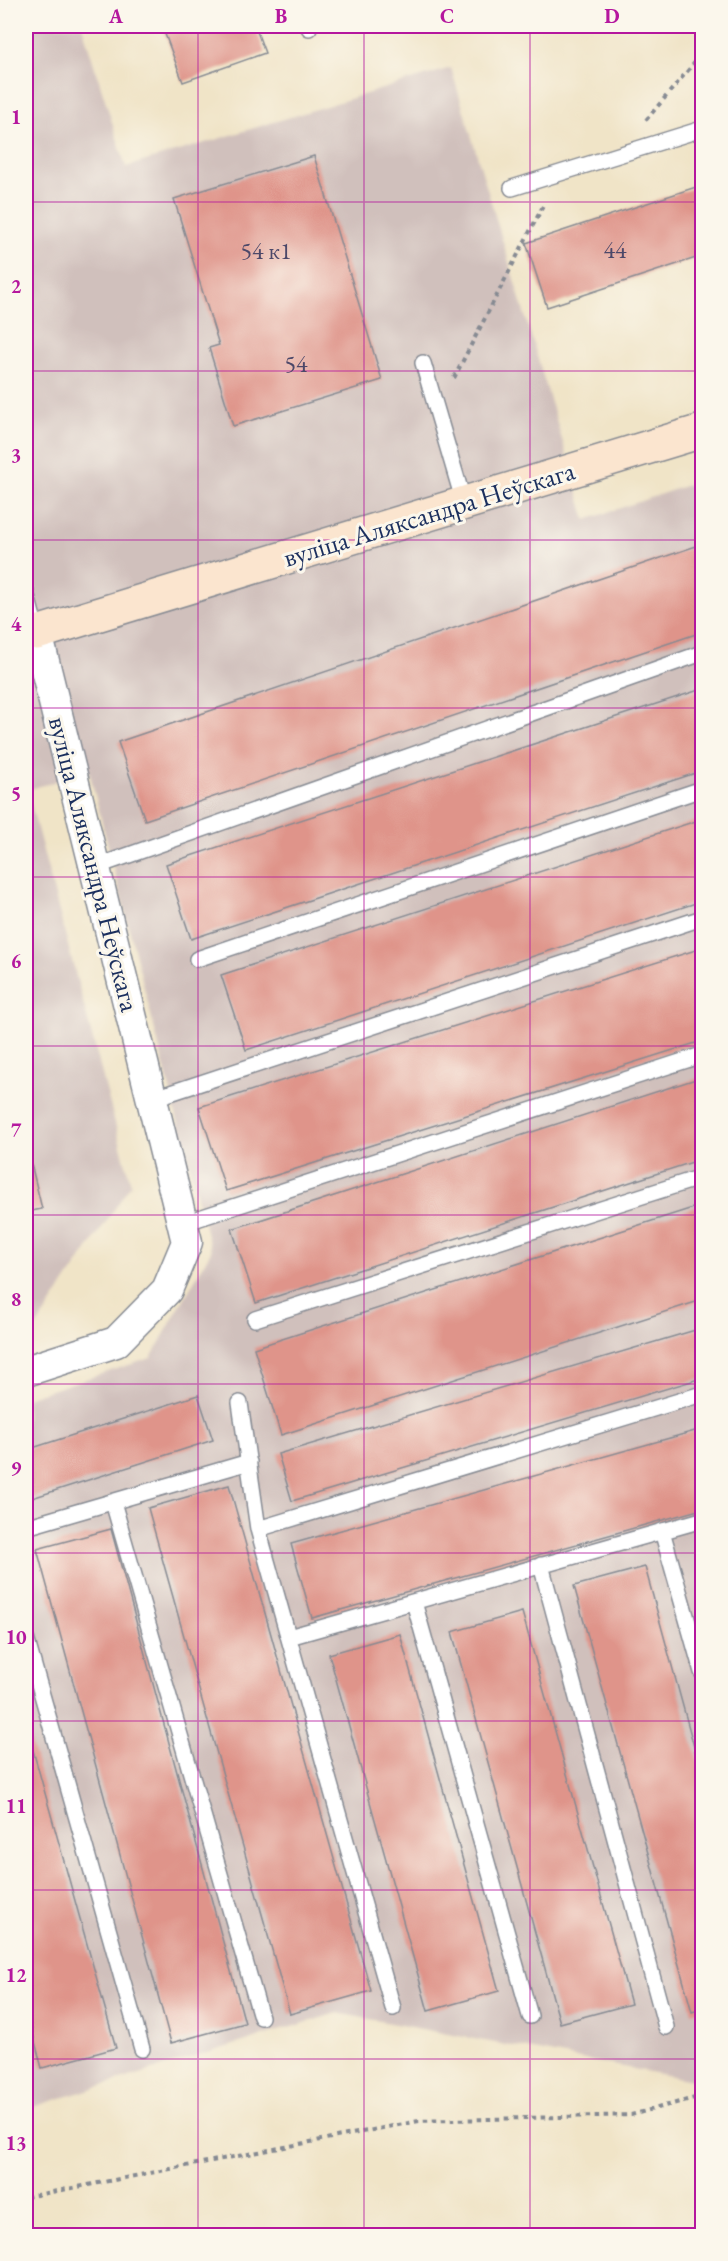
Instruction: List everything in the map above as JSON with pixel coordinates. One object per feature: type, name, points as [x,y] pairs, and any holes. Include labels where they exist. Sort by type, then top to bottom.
[{"type":"street","name":"вуліца Аляксандра Неўскага","points":[[26,1371],[116,1342],[167,1290],[187,1242],[95,867],[31,630],[702,431]]},
{"type":"lane","points":[[512,188],[702,129]]},
{"type":"lane","points":[[423,363],[464,503]]},
{"type":"lane","points":[[26,592],[31,630]]},
{"type":"lane","points":[[95,867],[702,653]]},
{"type":"lane","points":[[197,959],[702,789]]},
{"type":"lane","points":[[152,1099],[702,918]]},
{"type":"lane","points":[[182,1224],[702,1054]]},
{"type":"lane","points":[[255,1319],[702,1177]]},
{"type":"lane","points":[[258,1529],[702,1394]]},
{"type":"lane","points":[[240,1403],[258,1529],[393,2008]]},
{"type":"lane","points":[[26,1527],[249,1462]]},
{"type":"lane","points":[[113,1502],[261,2018]]},
{"type":"lane","points":[[289,1637],[702,1520]]},
{"type":"lane","points":[[662,1531],[702,1672]]},
{"type":"lane","points":[[541,1565],[666,2027]]},
{"type":"lane","points":[[414,1602],[530,2016]]},
{"type":"lane","points":[[26,1638],[142,2049]]},
{"type":"path","points":[[614,157],[702,54]]},
{"type":"path","points":[[437,410],[560,173]]},
{"type":"path","points":[[26,2198],[419,2121],[631,2115],[702,2096]]},
{"type":"shaded area","points":[[26,26],[82,26],[126,167],[451,68],[586,520],[702,480],[702,2082],[337,2013],[26,2109],[26,1398],[151,1358],[211,1251],[89,771],[27,790],[131,1184],[26,1342]]},
{"type":"building","points":[[162,26],[255,26],[265,53],[183,82]]},
{"type":"building","points":[[314,156],[382,380],[233,426],[209,348],[219,345],[174,199]]},
{"type":"building","points":[[702,185],[702,256],[547,307],[526,243]]},
{"type":"building","points":[[702,544],[702,632],[145,820],[118,742]]},
{"type":"building","points":[[702,689],[702,771],[191,939],[166,864]]},
{"type":"building","points":[[702,819],[702,901],[246,1050],[221,975]]},
{"type":"building","points":[[702,948],[702,1041],[226,1191],[199,1107]]},
{"type":"building","points":[[702,1077],[702,1159],[256,1303],[232,1229]]},
{"type":"building","points":[[26,1143],[42,1209],[26,1212]]},
{"type":"building","points":[[702,1205],[702,1300],[281,1435],[254,1348]]},
{"type":"building","points":[[702,1328],[702,1378],[292,1501],[278,1454]]},
{"type":"building","points":[[198,1395],[213,1440],[26,1500],[26,1450]]},
{"type":"building","points":[[702,1429],[702,1509],[312,1618],[291,1544]]},
{"type":"building","points":[[229,1485],[371,1991],[290,2014],[148,1508]]},
{"type":"building","points":[[111,1529],[245,2023],[171,2043],[37,1549]]},
{"type":"building","points":[[645,1567],[702,1776],[702,2009],[692,2012],[574,1586]]},
{"type":"building","points":[[522,1612],[631,2004],[560,2023],[452,1632]]},
{"type":"building","points":[[400,1634],[499,1991],[428,2011],[329,1654]]},
{"type":"building","points":[[26,1725],[116,2048],[42,2068],[26,2008]]}]
